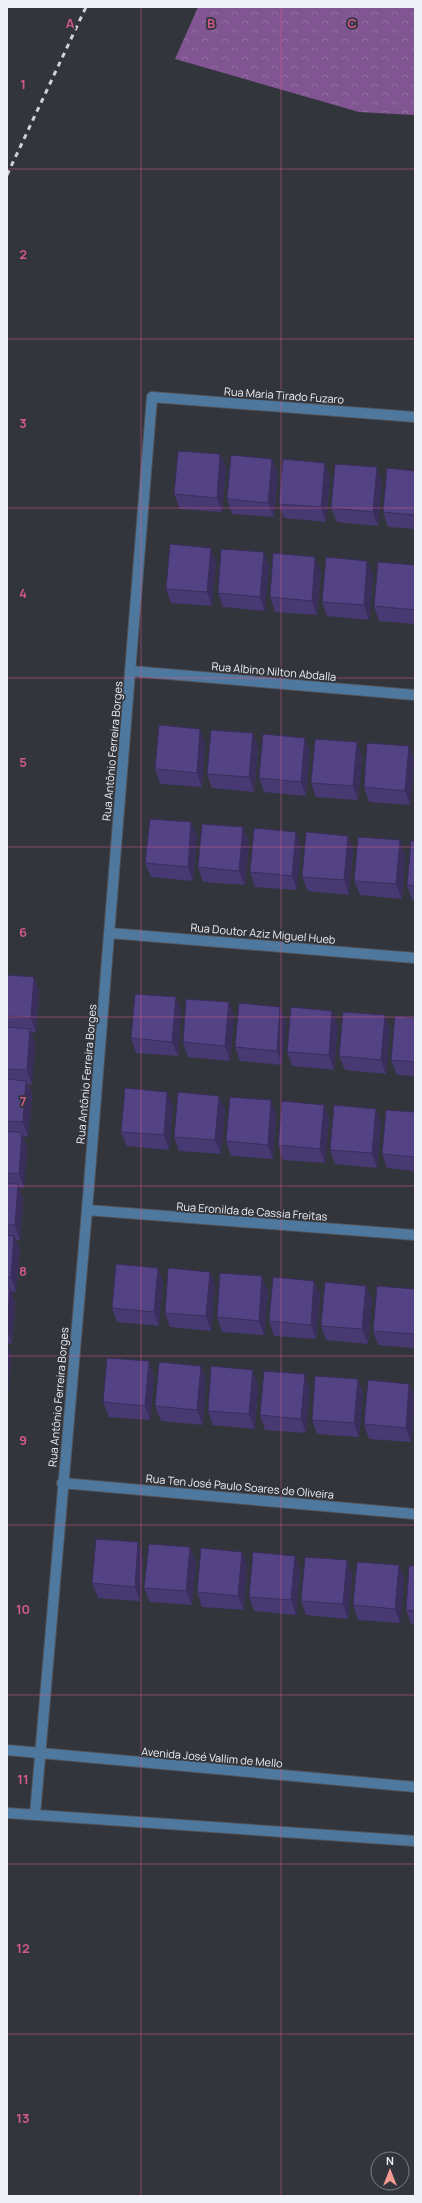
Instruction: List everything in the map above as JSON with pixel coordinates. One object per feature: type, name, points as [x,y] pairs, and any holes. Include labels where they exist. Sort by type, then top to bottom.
[{"type":"street","name":"Rua Maria Tirado Fuzaro","points":[[152,397],[415,417]]},
{"type":"street","name":"Rua Antônio Ferreira Borges","points":[[35,1815],[62,1483],[87,1210],[152,397]]},
{"type":"street","name":"Rua Albino Nilton Abdalla","points":[[131,671],[415,695]]},
{"type":"street","name":"Rua Doutor Aziz Miguel Hueb","points":[[109,933],[415,958]]},
{"type":"street","name":"Rua Eronilda de Cassia Freitas","points":[[87,1210],[415,1235]]},
{"type":"street","name":"Rua Ten José Paulo Soares de Oliveira","points":[[62,1483],[415,1514]]},
{"type":"street","name":"Avenida José Vallim de Mello","points":[[7,1750],[415,1787]]},
{"type":"street","points":[[7,1813],[415,1841]]},
{"type":"green space","points":[[198,7],[415,7],[415,115],[359,112],[175,59]]},
{"type":"building","points":[[178,451],[220,454],[217,498],[174,494]]},
{"type":"building","points":[[231,455],[272,459],[268,503],[227,499]]},
{"type":"building","points":[[283,459],[325,463],[321,507],[279,504]]},
{"type":"building","points":[[335,464],[377,467],[373,512],[331,508]]},
{"type":"building","points":[[387,468],[415,471],[415,515],[383,512]]},
{"type":"building","points":[[170,544],[211,548],[207,592],[166,589]]},
{"type":"building","points":[[221,549],[264,552],[260,597],[218,593]]},
{"type":"building","points":[[273,553],[315,557],[312,601],[270,597]]},
{"type":"building","points":[[326,557],[367,561],[364,605],[322,602]]},
{"type":"building","points":[[378,562],[415,565],[415,610],[374,606]]},
{"type":"building","points":[[159,725],[200,729],[197,773],[155,769]]},
{"type":"building","points":[[211,730],[253,733],[249,777],[207,774]]},
{"type":"building","points":[[263,734],[305,738],[301,782],[259,778]]},
{"type":"building","points":[[315,739],[357,742],[353,786],[311,783]]},
{"type":"building","points":[[367,743],[409,746],[405,791],[364,787]]},
{"type":"building","points":[[150,819],[191,822],[188,867],[145,863]]},
{"type":"building","points":[[202,824],[243,827],[239,871],[198,867]]},
{"type":"building","points":[[254,828],[296,832],[292,876],[250,872]]},
{"type":"building","points":[[306,832],[348,836],[344,880],[302,877]]},
{"type":"building","points":[[358,837],[400,840],[396,884],[354,881]]},
{"type":"building","points":[[411,841],[415,841],[415,886],[407,885]]},
{"type":"building","points":[[7,975],[34,977],[31,1018],[7,1016]]},
{"type":"building","points":[[135,994],[176,997],[172,1042],[131,1038]]},
{"type":"building","points":[[186,999],[229,1002],[225,1046],[183,1042]]},
{"type":"building","points":[[239,1003],[280,1007],[277,1051],[235,1047]]},
{"type":"building","points":[[291,1007],[332,1011],[329,1055],[287,1052]]},
{"type":"building","points":[[343,1012],[385,1015],[381,1060],[339,1056]]},
{"type":"building","points":[[395,1016],[415,1018],[415,1062],[391,1060]]},
{"type":"building","points":[[7,1027],[30,1029],[27,1070],[7,1069]]},
{"type":"building","points":[[7,1079],[26,1081],[23,1122],[7,1121]]},
{"type":"building","points":[[125,1088],[167,1092],[164,1135],[121,1132]]},
{"type":"building","points":[[178,1092],[219,1096],[215,1140],[174,1137]]},
{"type":"building","points":[[230,1097],[271,1100],[268,1145],[226,1141]]},
{"type":"building","points":[[282,1101],[324,1105],[320,1149],[278,1145]]},
{"type":"building","points":[[334,1105],[376,1109],[372,1153],[330,1150]]},
{"type":"building","points":[[386,1110],[415,1112],[415,1157],[382,1154]]},
{"type":"building","points":[[7,1131],[22,1133],[19,1174],[7,1173]]},
{"type":"building","points":[[7,1183],[18,1184],[15,1225],[7,1225]]},
{"type":"building","points":[[7,1235],[14,1236],[11,1277],[7,1277]]},
{"type":"building","points":[[116,1264],[158,1268],[154,1312],[112,1308]]},
{"type":"building","points":[[168,1268],[210,1272],[206,1316],[165,1313]]},
{"type":"building","points":[[220,1273],[262,1276],[259,1321],[217,1317]]},
{"type":"building","points":[[273,1277],[314,1281],[311,1325],[269,1321]]},
{"type":"building","points":[[325,1282],[366,1286],[362,1329],[321,1326]]},
{"type":"building","points":[[377,1286],[415,1289],[415,1334],[373,1331]]},
{"type":"building","points":[[7,1288],[10,1288],[7,1329]]},
{"type":"building","points":[[107,1358],[149,1361],[145,1406],[103,1402]]},
{"type":"building","points":[[159,1362],[201,1366],[197,1410],[155,1406]]},
{"type":"building","points":[[211,1366],[253,1370],[249,1414],[208,1411]]},
{"type":"building","points":[[264,1371],[305,1374],[301,1419],[260,1415]]},
{"type":"building","points":[[315,1376],[358,1379],[354,1423],[312,1420]]},
{"type":"building","points":[[368,1380],[409,1384],[406,1428],[364,1424]]},
{"type":"building","points":[[96,1539],[138,1542],[135,1587],[92,1583]]},
{"type":"building","points":[[149,1544],[190,1547],[186,1591],[144,1588]]},
{"type":"building","points":[[201,1548],[242,1552],[238,1596],[197,1592]]},
{"type":"building","points":[[253,1552],[295,1556],[291,1600],[249,1597]]},
{"type":"building","points":[[305,1557],[347,1560],[343,1604],[301,1601]]},
{"type":"building","points":[[357,1562],[399,1565],[395,1609],[353,1605]]},
{"type":"building","points":[[409,1566],[415,1566],[415,1611],[406,1610]]},
{"type":"railway","points":[[7,175],[86,7]]}]
